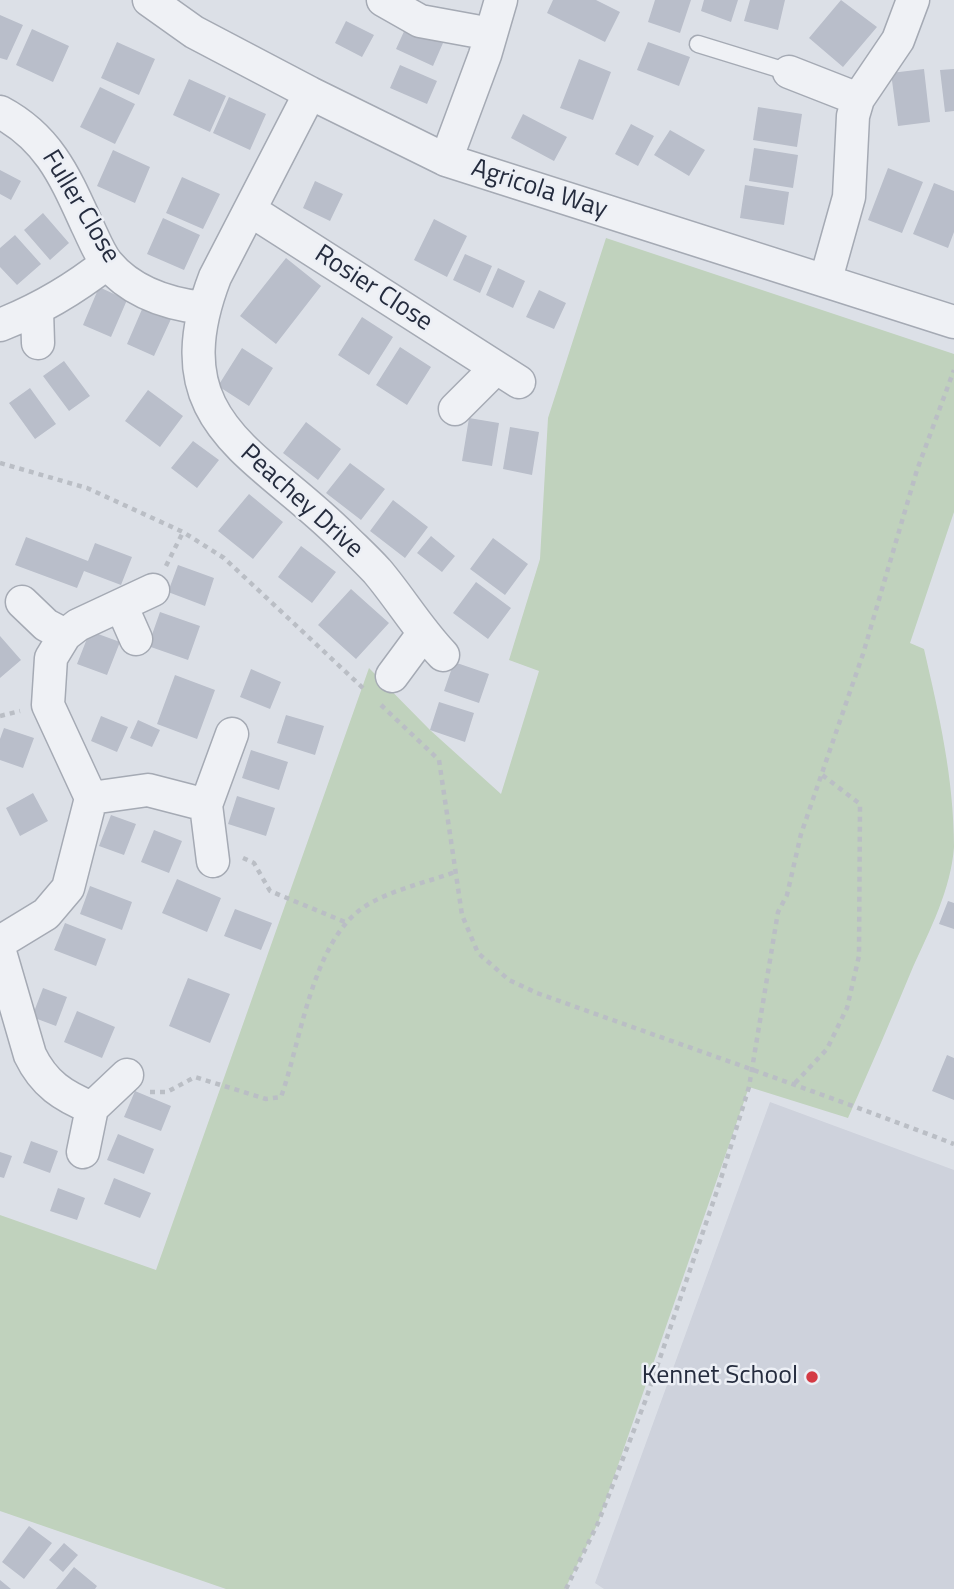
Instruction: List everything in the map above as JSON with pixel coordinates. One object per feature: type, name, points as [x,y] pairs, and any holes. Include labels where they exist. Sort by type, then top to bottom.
[{"type":"street","name":"Agricola Way","points":[[149,0],[194,32],[446,160],[954,321]]},
{"type":"street","points":[[383,0],[421,21],[491,34]]},
{"type":"street","points":[[446,160],[501,0]]},
{"type":"street","points":[[826,279],[849,197],[853,116],[858,99],[898,40],[913,0]]},
{"type":"street","points":[[789,72],[858,99]]},
{"type":"street","name":"Peachey Drive","points":[[310,93],[215,277],[203,308],[200,362],[205,396],[238,448],[332,527],[377,572],[433,644],[392,676]]},
{"type":"street","name":"Fuller Close","points":[[0,112],[37,136],[54,159],[107,263],[132,284],[168,304],[203,308]]},
{"type":"street","name":"Rosier Close","points":[[250,209],[508,375],[455,409]]},
{"type":"street","points":[[0,325],[37,310],[71,291],[107,263]]},
{"type":"street","points":[[37,310],[38,343]]},
{"type":"street","points":[[0,942],[46,914],[68,888],[90,798],[48,705],[51,658],[65,635],[78,625],[153,590]]},
{"type":"street","points":[[22,602],[46,625],[65,635]]},
{"type":"street","points":[[121,605],[136,639]]},
{"type":"street","points":[[212,852],[206,806],[232,734]]},
{"type":"street","points":[[90,798],[148,790],[206,806]]},
{"type":"street","points":[[0,952],[36,1069],[55,1091],[92,1108]]},
{"type":"street","points":[[83,1152],[92,1108],[127,1075]]},
{"type":"lane","points":[[698,44],[789,72]]},
{"type":"path","points":[[566,1589],[598,1523],[646,1399],[719,1185],[752,1071],[778,912],[787,895],[801,834],[863,654],[917,470],[954,370]]},
{"type":"path","points":[[0,463],[87,488],[183,532],[224,558],[439,760],[462,915],[478,953],[509,980],[752,1071],[795,1083],[954,1144]]},
{"type":"path","points":[[153,590],[183,532]]},
{"type":"path","points":[[795,1083],[827,1049],[847,1008],[859,956],[860,804],[821,774]]},
{"type":"path","points":[[212,852],[254,863],[270,891],[345,922]]},
{"type":"path","points":[[127,1075],[153,1094],[167,1092],[195,1077],[266,1099],[281,1097],[320,971],[345,922],[366,906],[455,872]]},
{"type":"shaded area","name":"Kennet School","points":[[770,1102],[954,1170],[954,1589],[604,1589],[595,1583]]},
{"type":"green space","points":[[606,238],[954,354],[954,512],[910,643],[924,649],[940,722],[951,797],[954,847],[952,863],[933,924],[848,1118],[749,1087],[598,1523],[565,1589],[226,1589],[0,1511],[0,1215],[156,1270],[369,668],[430,730],[501,794],[539,671],[509,660],[540,559],[548,418]]},
{"type":"building","points":[[553,0],[596,0],[620,12],[605,42],[547,13]]},
{"type":"building","points":[[655,0],[691,0],[680,33],[648,22]]},
{"type":"building","points":[[704,0],[738,0],[731,22],[701,11]]},
{"type":"building","points":[[750,0],[785,0],[778,30],[744,21]]},
{"type":"building","points":[[841,0],[877,27],[843,67],[809,38]]},
{"type":"building","points":[[0,15],[23,25],[7,60],[0,58]]},
{"type":"building","points":[[346,21],[374,35],[362,57],[335,43]]},
{"type":"building","points":[[406,27],[443,43],[433,66],[396,49]]},
{"type":"building","points":[[32,29],[69,46],[53,82],[16,65]]},
{"type":"building","points":[[117,42],[155,59],[139,95],[101,78]]},
{"type":"building","points":[[648,42],[690,57],[679,86],[637,70]]},
{"type":"building","points":[[579,59],[611,72],[593,120],[560,108]]},
{"type":"building","points":[[400,65],[437,81],[427,104],[390,88]]},
{"type":"building","points":[[924,69],[930,122],[898,126],[891,73]]},
{"type":"building","points":[[954,69],[954,111],[945,112],[940,70]]},
{"type":"building","points":[[189,79],[226,96],[210,132],[173,115]]},
{"type":"building","points":[[100,87],[135,104],[115,144],[80,127]]},
{"type":"building","points":[[229,97],[266,114],[250,150],[213,133]]},
{"type":"building","points":[[758,107],[802,114],[797,147],[753,140]]},
{"type":"building","points":[[523,114],[567,137],[554,161],[511,138]]},
{"type":"building","points":[[631,124],[654,136],[638,166],[615,154]]},
{"type":"building","points":[[670,130],[705,150],[689,176],[654,155]]},
{"type":"building","points":[[754,148],[798,155],[793,188],[749,181]]},
{"type":"building","points":[[113,150],[150,167],[135,203],[97,186]]},
{"type":"building","points":[[888,168],[923,182],[902,233],[868,220]]},
{"type":"building","points":[[0,170],[21,181],[11,200],[0,194]]},
{"type":"building","points":[[182,177],[220,194],[203,229],[166,213]]},
{"type":"building","points":[[315,181],[343,194],[330,221],[303,208]]},
{"type":"building","points":[[934,183],[954,191],[954,232],[948,248],[913,234]]},
{"type":"building","points":[[745,185],[789,192],[784,225],[740,218]]},
{"type":"building","points":[[43,213],[69,243],[50,260],[24,230]]},
{"type":"building","points":[[163,218],[200,235],[184,270],[147,254]]},
{"type":"building","points":[[434,219],[467,236],[447,277],[414,260]]},
{"type":"building","points":[[15,235],[41,264],[17,285],[0,267],[0,248]]},
{"type":"building","points":[[465,254],[492,266],[480,293],[453,280]]},
{"type":"building","points":[[286,258],[321,286],[276,344],[240,316]]},
{"type":"building","points":[[498,268],[525,281],[513,308],[486,295]]},
{"type":"building","points":[[99,287],[127,300],[111,337],[83,325]]},
{"type":"building","points":[[539,290],[566,303],[554,329],[526,317]]},
{"type":"building","points":[[143,307],[171,319],[154,356],[127,344]]},
{"type":"building","points":[[362,317],[393,337],[369,375],[338,355]]},
{"type":"building","points":[[400,347],[431,367],[407,405],[376,385]]},
{"type":"building","points":[[242,348],[273,368],[249,406],[218,386]]},
{"type":"building","points":[[64,361],[90,396],[69,411],[43,376]]},
{"type":"building","points":[[30,388],[56,424],[35,439],[9,403]]},
{"type":"building","points":[[148,390],[183,416],[160,447],[125,421]]},
{"type":"building","points":[[469,418],[499,423],[492,466],[462,461]]},
{"type":"building","points":[[306,422],[341,449],[318,480],[283,453]]},
{"type":"building","points":[[510,427],[539,432],[532,475],[503,469]]},
{"type":"building","points":[[193,441],[219,460],[197,488],[171,468]]},
{"type":"building","points":[[350,463],[385,489],[361,520],[326,493]]},
{"type":"building","points":[[249,494],[283,522],[253,559],[218,531]]},
{"type":"building","points":[[393,500],[428,527],[405,558],[370,531]]},
{"type":"building","points":[[431,536],[455,556],[442,572],[417,553]]},
{"type":"building","points":[[26,537],[88,561],[95,543],[132,557],[121,585],[84,571],[77,588],[15,565]]},
{"type":"building","points":[[493,538],[528,564],[505,595],[470,569]]},
{"type":"building","points":[[301,546],[336,572],[312,603],[278,577]]},
{"type":"building","points":[[178,565],[214,578],[205,606],[168,592]]},
{"type":"building","points":[[476,582],[511,608],[488,639],[453,613]]},
{"type":"building","points":[[351,589],[389,623],[356,659],[318,625]]},
{"type":"building","points":[[160,612],[200,626],[188,660],[148,646]]},
{"type":"building","points":[[90,631],[120,642],[107,675],[77,664]]},
{"type":"building","points":[[0,636],[21,660],[0,678]]},
{"type":"building","points":[[454,662],[489,674],[479,703],[444,691]]},
{"type":"building","points":[[251,669],[281,682],[270,709],[240,697]]},
{"type":"building","points":[[175,675],[215,690],[197,739],[157,724]]},
{"type":"building","points":[[439,702],[474,713],[465,742],[430,730]]},
{"type":"building","points":[[286,715],[324,726],[315,755],[277,743]]},
{"type":"building","points":[[101,716],[128,727],[117,752],[91,741]]},
{"type":"building","points":[[138,720],[160,730],[152,747],[130,738]]},
{"type":"building","points":[[4,728],[34,738],[23,768],[0,760],[0,739]]},
{"type":"building","points":[[251,750],[288,762],[279,790],[242,778]]},
{"type":"building","points":[[33,793],[48,821],[20,836],[6,808]]},
{"type":"building","points":[[237,796],[275,808],[266,836],[228,824]]},
{"type":"building","points":[[111,815],[136,824],[124,855],[99,846]]},
{"type":"building","points":[[154,830],[182,841],[169,873],[141,862]]},
{"type":"building","points":[[177,879],[221,898],[207,932],[162,913]]},
{"type":"building","points":[[90,886],[132,902],[122,930],[80,914]]},
{"type":"building","points":[[948,901],[954,903],[954,929],[939,924]]},
{"type":"building","points":[[235,909],[272,923],[261,950],[224,936]]},
{"type":"building","points":[[65,923],[106,939],[96,966],[54,950]]},
{"type":"building","points":[[188,978],[230,994],[210,1043],[169,1026]]},
{"type":"building","points":[[43,988],[67,997],[56,1026],[32,1017]]},
{"type":"building","points":[[77,1011],[115,1027],[102,1058],[64,1042]]},
{"type":"building","points":[[947,1055],[954,1058],[954,1100],[932,1091]]},
{"type":"building","points":[[135,1091],[171,1106],[161,1131],[124,1117]]},
{"type":"building","points":[[118,1134],[154,1149],[144,1174],[107,1160]]},
{"type":"building","points":[[31,1141],[58,1151],[50,1173],[23,1163]]},
{"type":"building","points":[[0,1152],[12,1156],[4,1178],[0,1177]]},
{"type":"building","points":[[114,1178],[151,1193],[140,1218],[104,1204]]},
{"type":"building","points":[[58,1188],[85,1198],[77,1220],[50,1211]]},
{"type":"building","points":[[29,1526],[52,1543],[24,1579],[2,1562]]},
{"type":"building","points":[[64,1543],[78,1555],[63,1572],[49,1560]]},
{"type":"building","points":[[74,1567],[97,1586],[95,1589],[56,1589]]},
{"type":"building","points":[[0,1580],[11,1589],[0,1589]]},
{"type":"place","name":"Kennet School","points":[[812,1377]]}]
